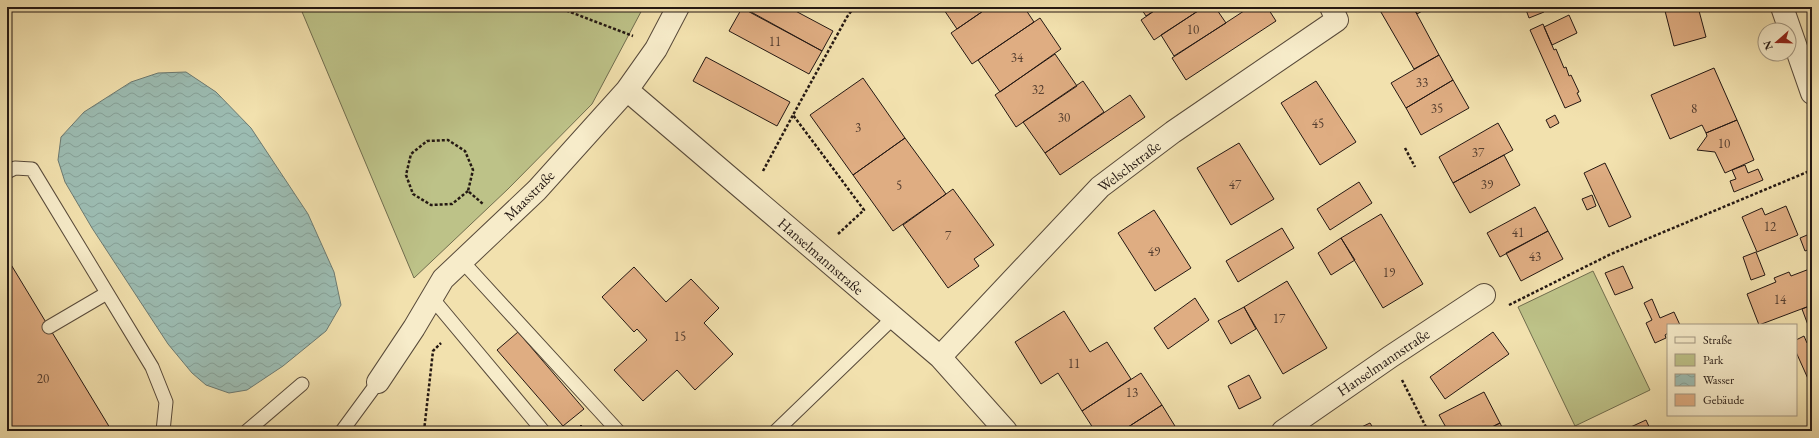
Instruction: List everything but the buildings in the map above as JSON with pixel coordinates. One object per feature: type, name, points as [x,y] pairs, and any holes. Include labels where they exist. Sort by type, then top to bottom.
[{"type":"street","name":"Maasstraße","points":[[378,382],[443,279],[537,190],[627,90],[656,49],[678,7]]},
{"type":"street","name":"Welschstraße","points":[[940,357],[1100,187],[1174,132],[1337,20],[1331,7]]},
{"type":"street","points":[[1782,7],[1812,93]]},
{"type":"street","name":"Hanselmannstraße","points":[[627,90],[940,357],[1006,431]]},
{"type":"street","name":"Hanselmannstraße","points":[[1283,431],[1390,357],[1484,295]]},
{"type":"lane","points":[[7,172],[15,168],[32,169],[152,367],[166,402],[163,431]]},
{"type":"lane","points":[[462,260],[618,431]]},
{"type":"lane","points":[[49,327],[107,293]]},
{"type":"lane","points":[[432,298],[542,431]]},
{"type":"lane","points":[[776,431],[893,318]]},
{"type":"lane","points":[[342,431],[378,382]]},
{"type":"lane","points":[[247,431],[302,384]]},
{"type":"path","points":[[557,7],[638,37],[656,49]]},
{"type":"path","points":[[750,195],[792,115],[854,7]]},
{"type":"path","points":[[792,115],[864,210],[818,252]]},
{"type":"path","points":[[448,140],[465,151],[473,170],[468,191],[452,204],[431,205],[414,194],[406,175],[411,154],[427,141],[448,140]]},
{"type":"path","points":[[1405,148],[1415,167]]},
{"type":"path","points":[[1508,306],[1611,254],[1812,170]]},
{"type":"path","points":[[468,191],[484,205]]},
{"type":"path","points":[[424,431],[433,351],[456,326]]},
{"type":"path","points":[[1390,357],[1428,431]]},
{"type":"green space","points":[[300,7],[643,8],[592,104],[508,189],[414,278]]},
{"type":"green space","points":[[1593,271],[1650,390],[1575,426],[1518,307]]},
{"type":"water","points":[[186,72],[216,92],[251,128],[308,214],[334,272],[341,305],[326,331],[283,366],[247,390],[229,393],[206,385],[192,373],[168,344],[92,228],[65,182],[58,160],[61,137],[84,112],[131,82],[158,73]]}]
